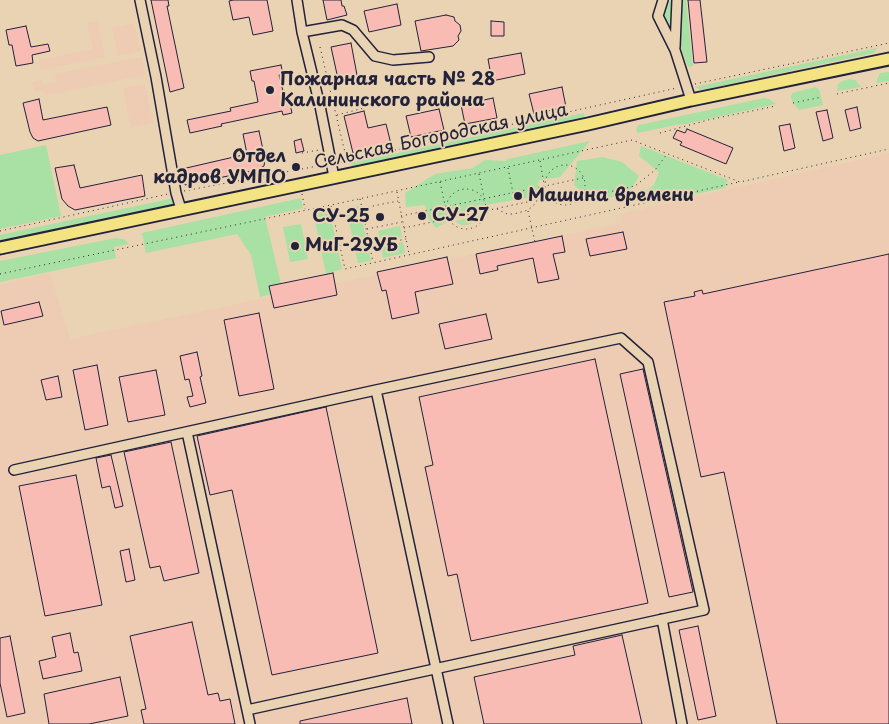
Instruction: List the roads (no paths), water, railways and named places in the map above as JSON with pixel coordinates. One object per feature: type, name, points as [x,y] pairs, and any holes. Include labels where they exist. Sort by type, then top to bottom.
[{"type":"main road","name":"Сельская Богородская улица","points":[[0,248],[889,59]]},
{"type":"lane","points":[[140,0],[156,77],[176,193],[181,210]]},
{"type":"lane","points":[[296,0],[334,178]]},
{"type":"lane","points":[[663,0],[658,16],[675,50],[691,100]]},
{"type":"lane","points":[[675,50],[677,0]]},
{"type":"lane","points":[[302,32],[342,25],[353,30],[375,56],[393,60],[429,57]]},
{"type":"lane","points":[[14,470],[621,338],[648,362],[704,610],[247,710]]},
{"type":"lane","points":[[376,390],[448,724]]},
{"type":"lane","points":[[187,432],[250,724]]},
{"type":"lane","points":[[662,619],[682,724]]},
{"type":"place","name":"Пожарная часть № 28 Калининского района","points":[[270,90]]},
{"type":"place","name":"Отдел кадров УМПО","points":[[296,167]]},
{"type":"place","name":"Машина времени","points":[[518,196]]},
{"type":"place","name":"СУ-27","points":[[422,216]]},
{"type":"place","name":"СУ-25","points":[[380,217]]},
{"type":"place","name":"МиГ-29УБ","points":[[295,246]]}]
